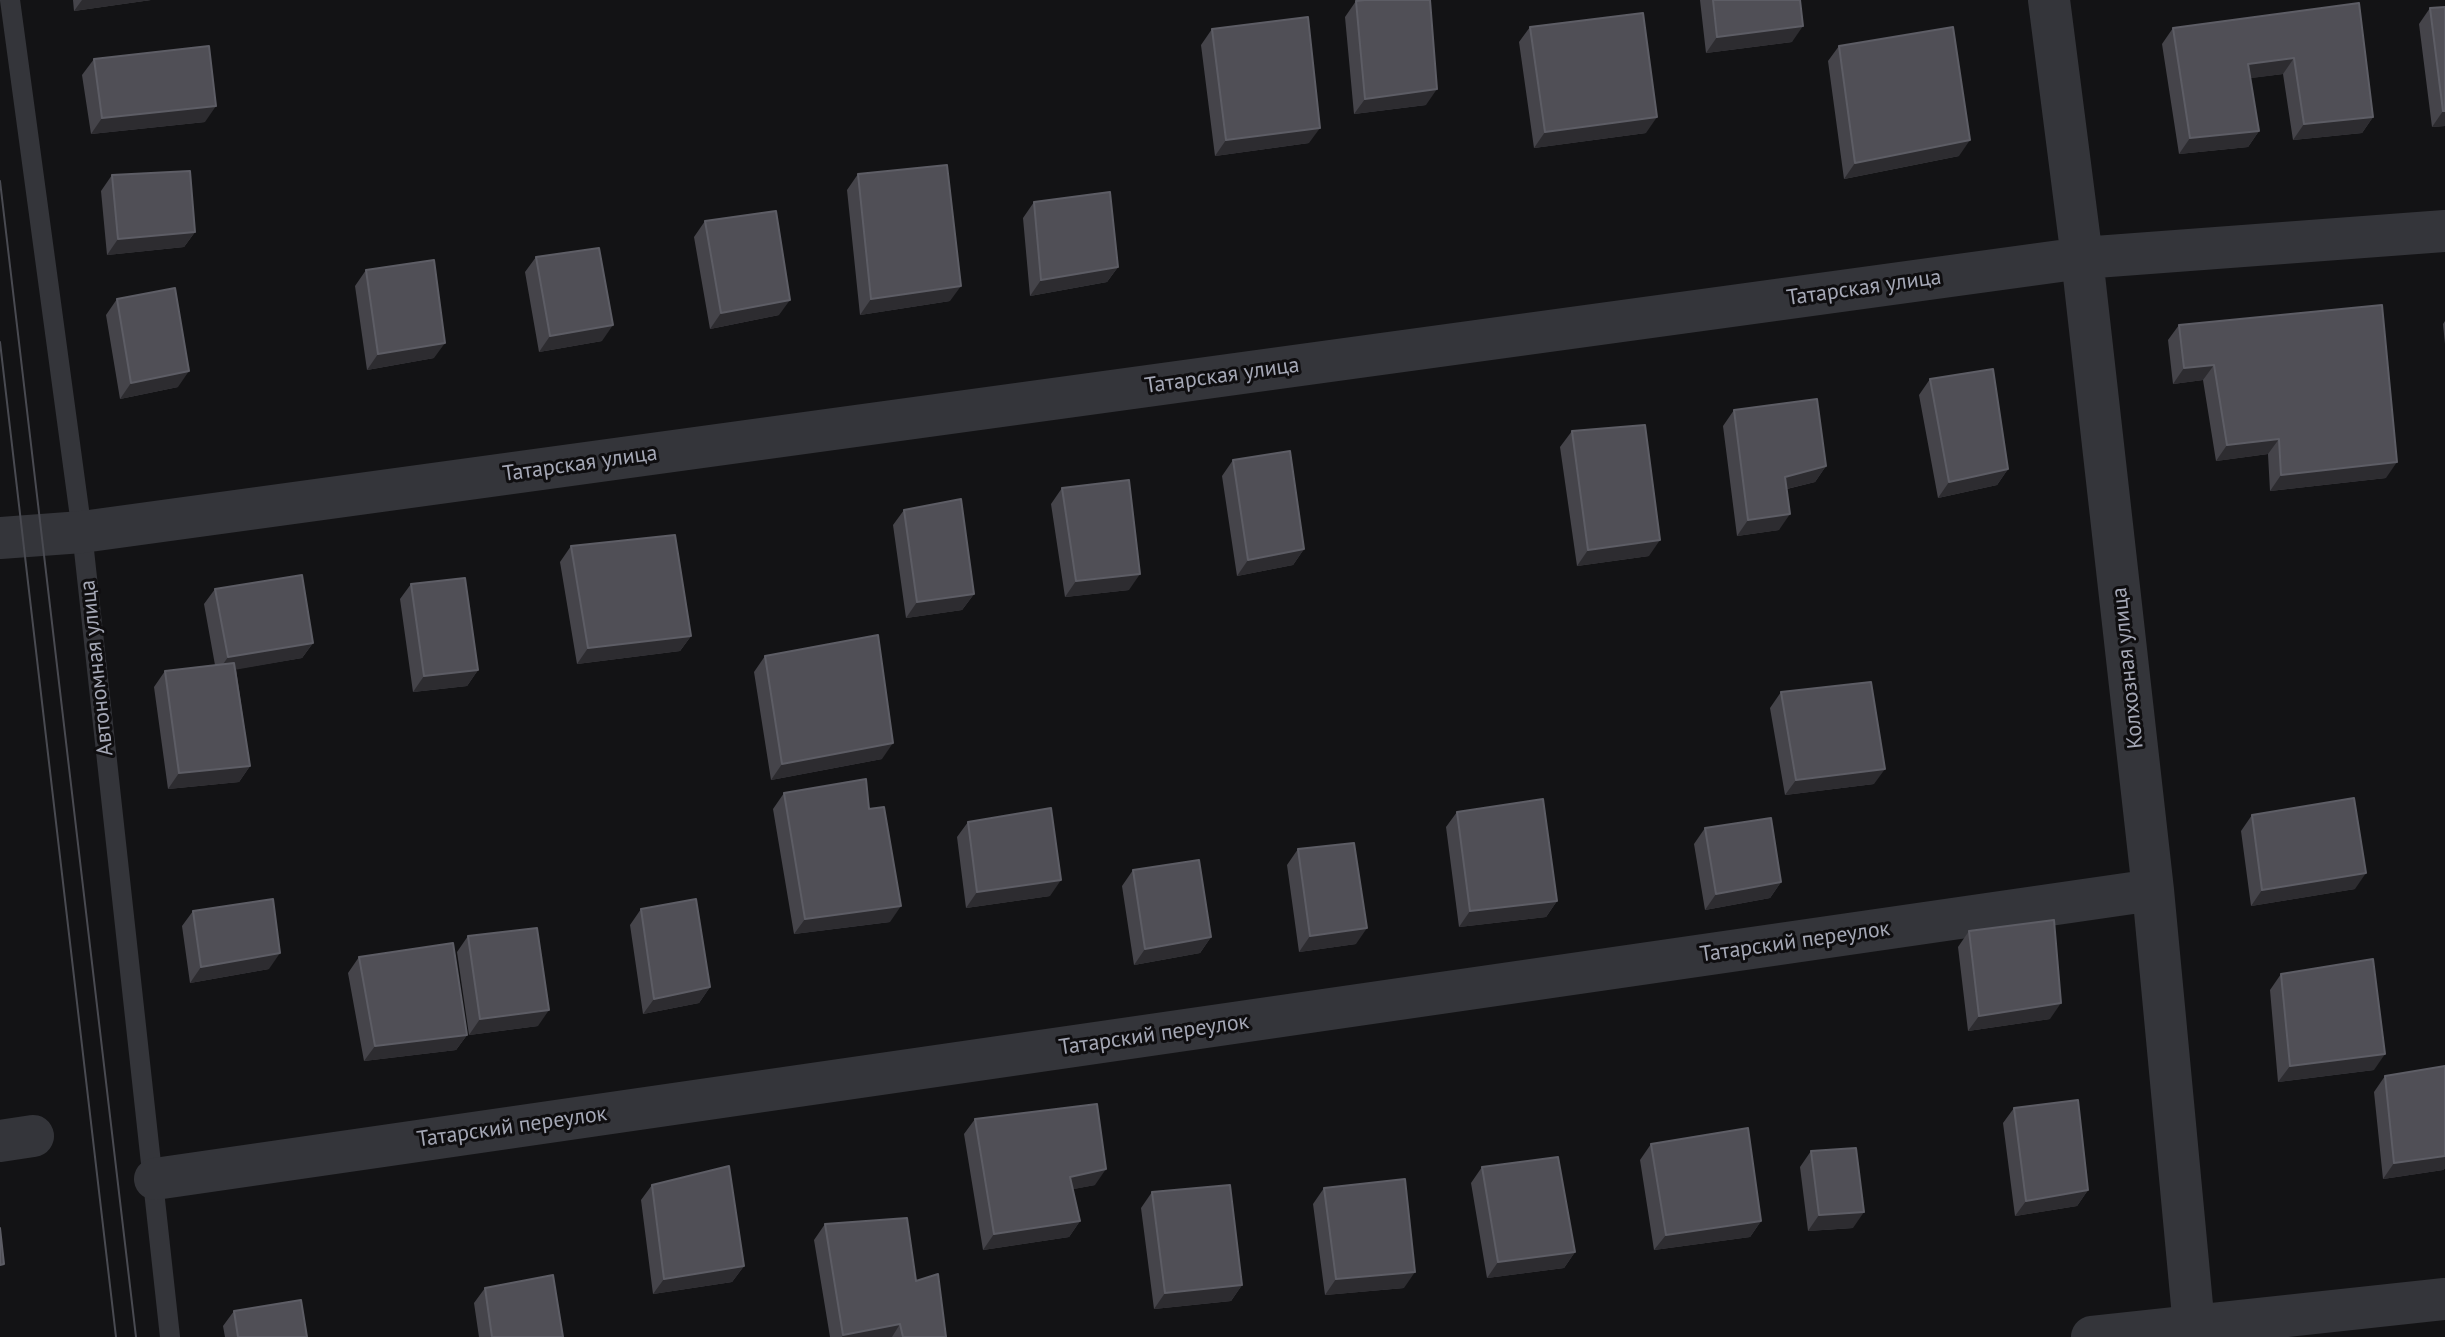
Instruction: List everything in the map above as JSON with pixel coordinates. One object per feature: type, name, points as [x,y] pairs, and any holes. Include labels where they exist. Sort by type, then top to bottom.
[{"type":"street","name":"Колхозная улица","points":[[2049,0],[2082,258],[2153,890],[2194,1331]]},
{"type":"street","name":"Татарская улица","points":[[0,538],[82,532],[2082,258],[2445,231]]},
{"type":"street","name":"Татарский переулок","points":[[155,1179],[2153,890]]},
{"type":"street","points":[[2092,1337],[2194,1331],[2445,1299]]},
{"type":"lane","name":"Автономная улица","points":[[10,0],[82,532],[170,1337]]},
{"type":"building","points":[[1430,0],[1437,89],[1365,99],[1356,1]]},
{"type":"building","points":[[1713,0],[1800,0],[1803,26],[1717,37]]},
{"type":"building","points":[[2359,3],[2373,117],[2304,124],[2294,58],[2248,64],[2259,131],[2190,138],[2173,28]]},
{"type":"building","points":[[2445,7],[2445,111],[2443,111],[2430,8]]},
{"type":"building","points":[[1643,13],[1657,117],[1545,132],[1530,27]]},
{"type":"building","points":[[1308,17],[1320,128],[1226,140],[1212,29]]},
{"type":"building","points":[[1953,27],[1970,140],[1855,163],[1839,46]]},
{"type":"building","points":[[209,46],[216,106],[102,118],[94,59]]},
{"type":"building","points":[[947,165],[961,286],[871,299],[858,174]]},
{"type":"building","points":[[190,171],[195,232],[118,239],[112,175]]},
{"type":"building","points":[[1110,192],[1118,267],[1041,280],[1034,202]]},
{"type":"building","points":[[776,211],[790,300],[721,313],[705,221]]},
{"type":"building","points":[[599,248],[613,325],[550,336],[536,257]]},
{"type":"building","points":[[434,260],[445,343],[378,354],[366,270]]},
{"type":"building","points":[[175,288],[189,371],[131,383],[117,299]]},
{"type":"building","points":[[2382,305],[2397,462],[2281,475],[2279,439],[2227,445],[2214,365],[2184,368],[2179,325]]},
{"type":"building","points":[[1993,369],[2008,469],[1949,482],[1930,379]]},
{"type":"building","points":[[1817,399],[1826,466],[1785,477],[1790,514],[1748,520],[1734,410]]},
{"type":"building","points":[[1645,425],[1660,540],[1588,550],[1572,431]]},
{"type":"building","points":[[1290,451],[1304,549],[1248,560],[1233,460]]},
{"type":"building","points":[[1129,480],[1140,574],[1076,581],[1062,488]]},
{"type":"building","points":[[961,499],[974,594],[917,602],[904,510]]},
{"type":"building","points":[[675,535],[691,636],[588,648],[571,546]]},
{"type":"building","points":[[302,575],[313,643],[228,657],[215,589]]},
{"type":"building","points":[[465,578],[478,670],[424,676],[411,584]]},
{"type":"building","points":[[878,635],[893,743],[782,764],[765,656]]},
{"type":"building","points":[[234,663],[250,766],[179,773],[165,671]]},
{"type":"building","points":[[1871,682],[1885,769],[1796,780],[1781,692]]},
{"type":"building","points":[[866,779],[869,809],[884,807],[901,906],[805,919],[784,793]]},
{"type":"building","points":[[2354,798],[2366,873],[2262,890],[2252,815]]},
{"type":"building","points":[[1543,799],[1557,901],[1470,911],[1457,812]]},
{"type":"building","points":[[1051,808],[1061,880],[977,892],[968,822]]},
{"type":"building","points":[[1771,818],[1781,882],[1716,894],[1705,828]]},
{"type":"building","points":[[1354,843],[1367,928],[1310,936],[1298,849]]},
{"type":"building","points":[[1199,860],[1211,937],[1145,949],[1133,870]]},
{"type":"building","points":[[273,899],[280,953],[201,967],[193,911]]},
{"type":"building","points":[[696,899],[710,987],[654,999],[641,909]]},
{"type":"building","points":[[2054,920],[2061,1003],[1979,1016],[1969,931]]},
{"type":"building","points":[[537,928],[549,1010],[480,1019],[468,936]]},
{"type":"building","points":[[453,943],[467,1035],[375,1046],[359,957]]},
{"type":"building","points":[[2373,959],[2385,1054],[2290,1066],[2281,974]]},
{"type":"building","points":[[2445,1066],[2445,1156],[2394,1163],[2385,1076]]},
{"type":"building","points":[[2078,1100],[2088,1190],[2026,1201],[2014,1108]]},
{"type":"building","points":[[1097,1104],[1106,1169],[1070,1177],[1080,1221],[994,1234],[975,1119]]},
{"type":"building","points":[[1748,1128],[1761,1221],[1666,1235],[1651,1144]]},
{"type":"building","points":[[1856,1148],[1864,1212],[1819,1215],[1811,1151]]},
{"type":"building","points":[[1558,1157],[1575,1252],[1498,1262],[1482,1167]]},
{"type":"building","points":[[729,1166],[744,1266],[664,1279],[652,1185]]},
{"type":"building","points":[[1405,1179],[1415,1272],[1336,1279],[1324,1188]]},
{"type":"building","points":[[1230,1185],[1242,1285],[1165,1293],[1152,1192]]},
{"type":"building","points":[[907,1218],[916,1281],[938,1274],[946,1337],[903,1337],[900,1324],[843,1335],[825,1224]]},
{"type":"building","points":[[0,1228],[4,1264],[0,1265]]},
{"type":"building","points":[[553,1275],[563,1337],[492,1337],[485,1288]]},
{"type":"building","points":[[301,1300],[307,1337],[238,1337],[234,1311]]},
{"type":"tram line","points":[[0,181],[136,1337]]},
{"type":"tram line","points":[[0,342],[116,1337]]}]
